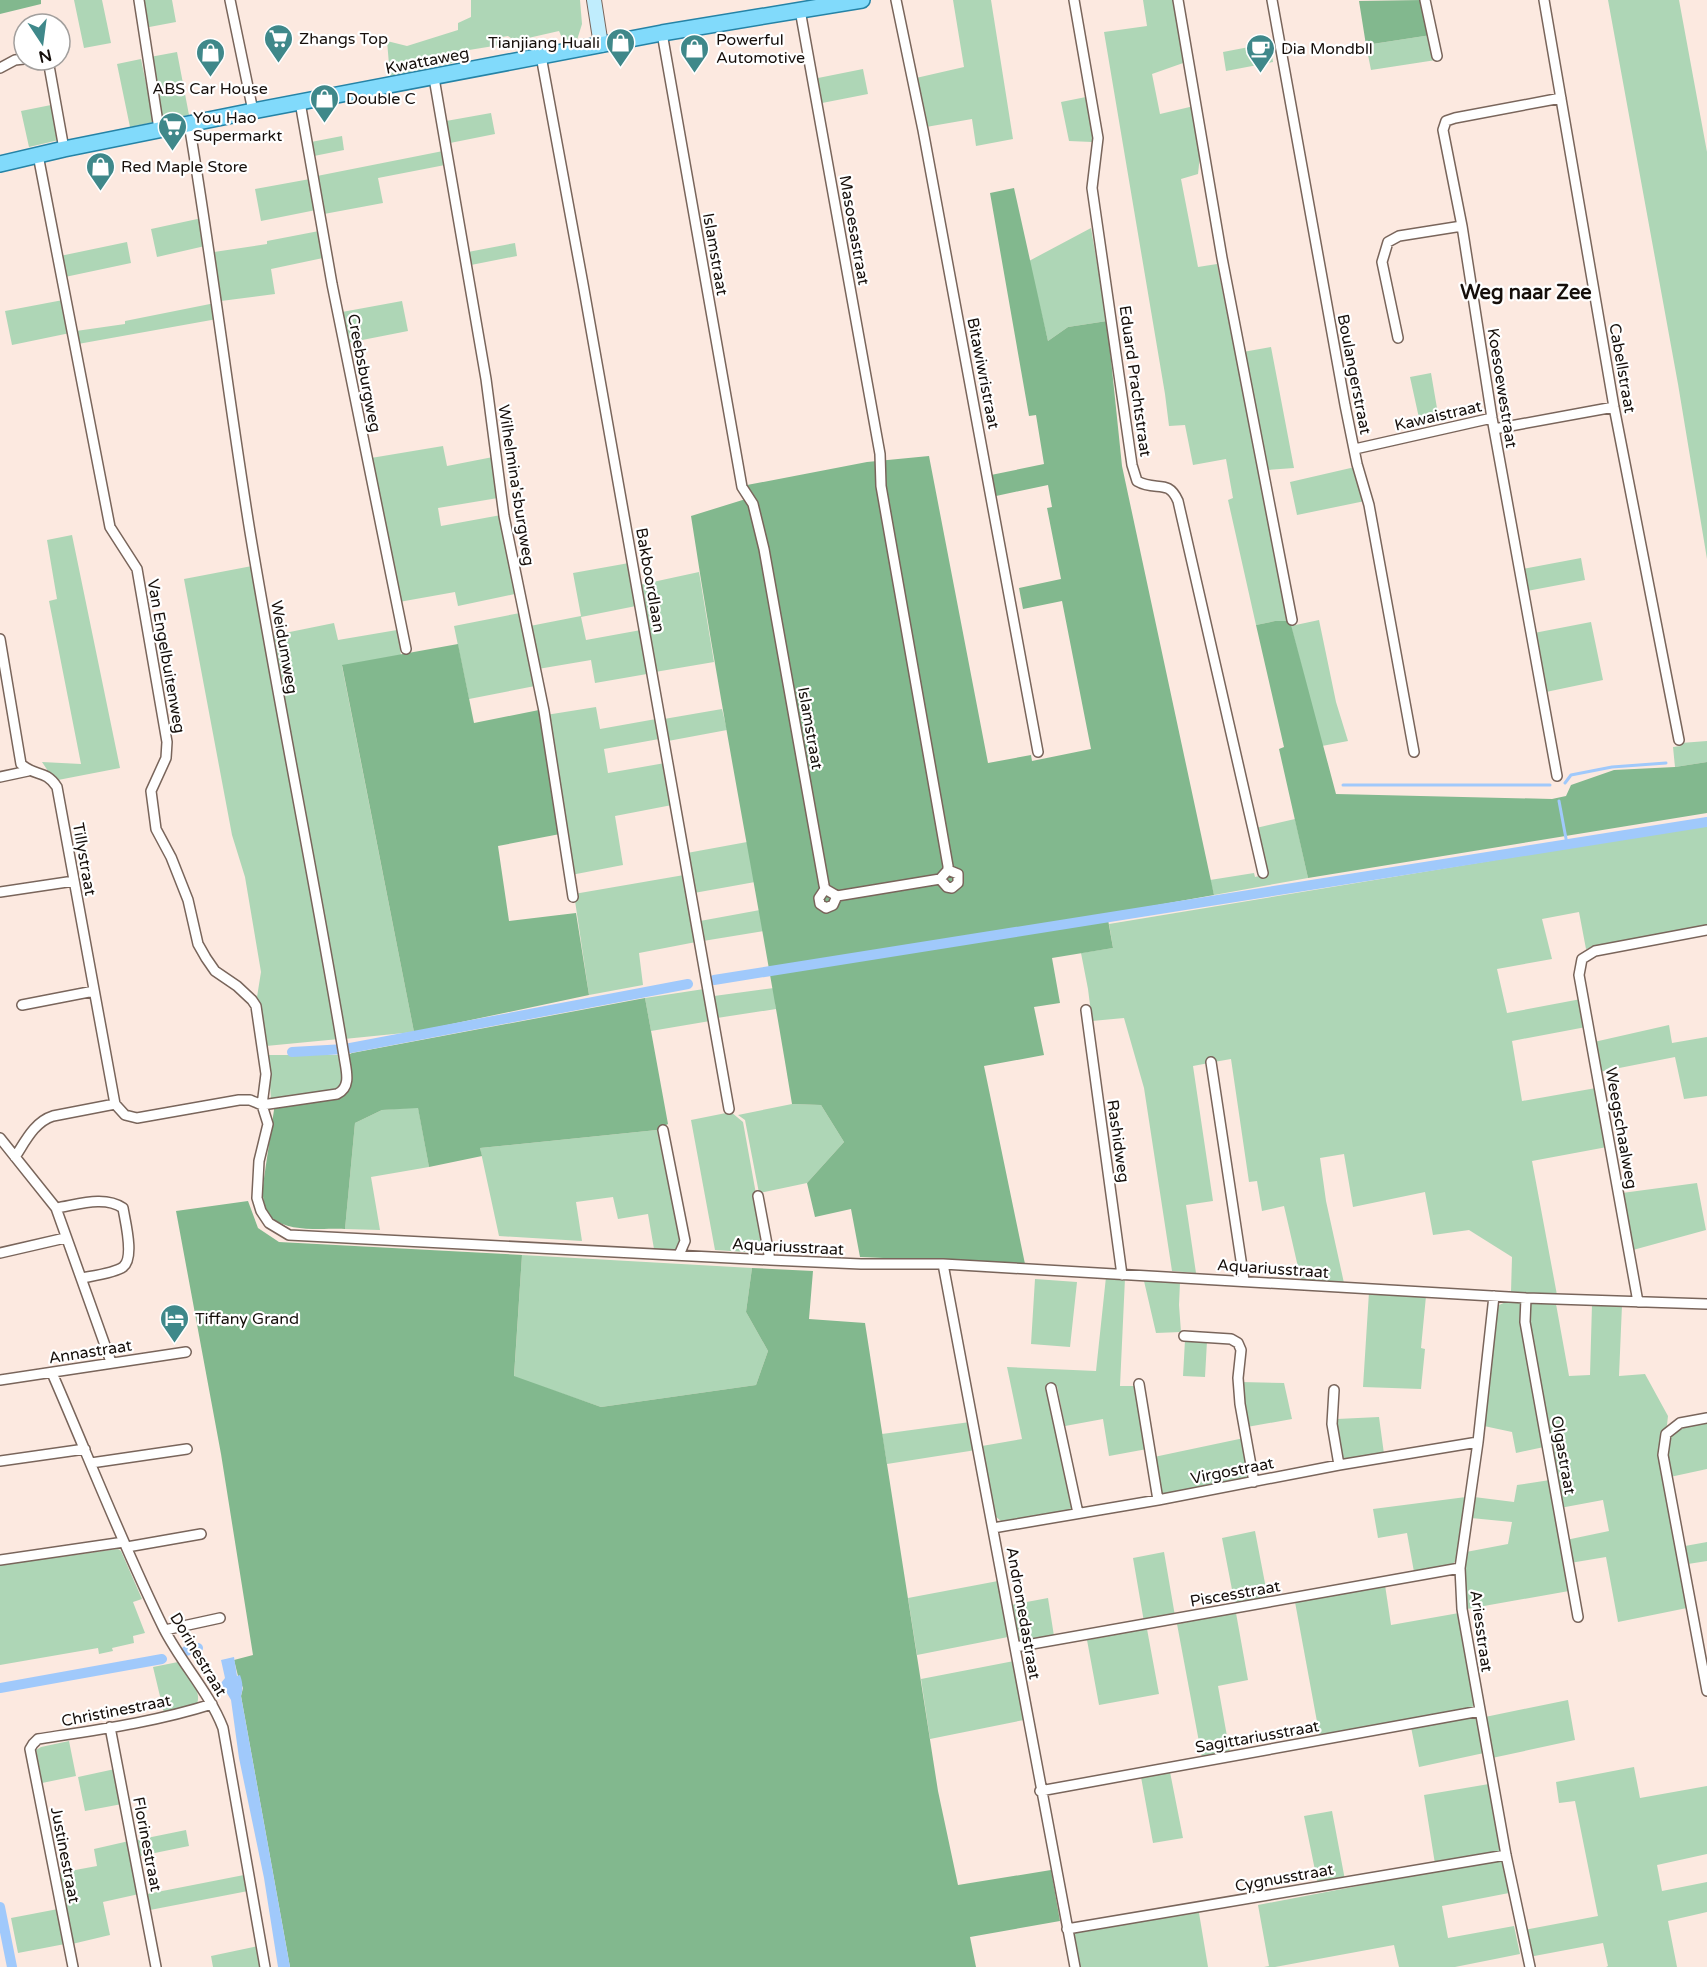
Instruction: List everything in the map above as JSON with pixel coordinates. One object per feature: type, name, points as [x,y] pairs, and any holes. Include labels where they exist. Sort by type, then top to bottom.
[{"type":"main road","name":"Kwattaweg","points":[[0,164],[159,129],[541,56],[662,33],[862,0]]},
{"type":"street","points":[[139,0],[159,129]]},
{"type":"street","points":[[230,0],[253,111]]},
{"type":"street","points":[[594,0],[601,45]]},
{"type":"street","name":"Bitawiwristraat","points":[[896,0],[923,130],[1038,752]]},
{"type":"street","name":"Eduard Prachtstraat","points":[[1074,0],[1098,138],[1092,188],[1132,465],[1137,481],[1146,486],[1167,487],[1174,491],[1178,501],[1263,873]]},
{"type":"street","points":[[1178,0],[1222,258],[1292,620]]},
{"type":"street","name":"Boulangerstraat","points":[[1272,0],[1343,394],[1357,464],[1370,505],[1414,752]]},
{"type":"street","points":[[1425,0],[1437,56]]},
{"type":"street","name":"Cabellstraat","points":[[1544,0],[1614,406],[1679,740]]},
{"type":"street","name":"Masoesastraat","points":[[800,10],[880,454],[881,486],[948,870]]},
{"type":"street","name":"Islamstraat","points":[[662,33],[742,486],[753,504],[764,549],[825,889],[819,902],[825,908],[832,905],[837,896]]},
{"type":"street","name":"Bakboordlaan","points":[[541,56],[729,1109]]},
{"type":"street","points":[[50,72],[64,149]]},
{"type":"street","name":"Wilhelmina'sburgweg","points":[[434,78],[480,345],[504,516],[544,711],[573,897]]},
{"type":"street","name":"Koesoewestraat","points":[[1557,776],[1492,418],[1462,226],[1443,130],[1446,122],[1455,118],[1561,98]]},
{"type":"street","name":"Creebsburgweg","points":[[300,102],[332,284],[406,649]]},
{"type":"street","name":"Weidumweg","points":[[189,124],[205,216],[240,467],[267,636],[347,1082],[341,1092],[262,1105]]},
{"type":"street","name":"Van Engelbuitenweg","points":[[38,155],[110,527],[137,569],[168,750],[151,791],[156,829],[171,857],[188,900],[198,944],[215,971],[237,986],[256,1006],[266,1074],[262,1105]]},
{"type":"street","points":[[1398,338],[1382,262],[1388,242],[1399,236],[1462,226]]},
{"type":"street","points":[[1494,429],[1614,406]]},
{"type":"street","name":"Kawaistraat","points":[[1355,449],[1492,418]]},
{"type":"street","points":[[0,639],[21,764],[28,771]]},
{"type":"street","points":[[0,777],[28,771]]},
{"type":"street","name":"Tillystraat","points":[[28,771],[45,774],[57,787],[115,1104]]},
{"type":"street","points":[[825,889],[837,896],[940,879],[948,870],[958,874],[958,883],[952,888],[947,887],[940,879]]},
{"type":"street","points":[[0,892],[74,881]]},
{"type":"street","name":"Weegschaalweg","points":[[1638,1302],[1579,975],[1582,959],[1595,951],[1707,930]]},
{"type":"street","points":[[22,1005],[94,991]]},
{"type":"street","name":"Rashidweg","points":[[1086,1010],[1122,1275]]},
{"type":"street","points":[[1211,1062],[1244,1281]]},
{"type":"street","points":[[15,1157],[44,1119],[115,1104],[125,1115],[137,1118],[239,1100],[250,1100],[262,1105]]},
{"type":"street","name":"Aquariusstraat","points":[[262,1105],[268,1124],[259,1161],[257,1198],[261,1211],[269,1223],[289,1235],[770,1260],[861,1264],[943,1264],[1526,1298],[1707,1304]]},
{"type":"street","points":[[663,1130],[685,1241],[679,1255]]},
{"type":"street","points":[[0,1138],[56,1208],[111,1362]]},
{"type":"street","points":[[758,1196],[770,1260]]},
{"type":"street","points":[[56,1208],[106,1201],[116,1203],[123,1208],[130,1251],[128,1261],[123,1268],[82,1278]]},
{"type":"street","points":[[0,1252],[65,1238]]},
{"type":"street","name":"Andromedastraat","points":[[943,1264],[1075,1967]]},
{"type":"street","name":"Ariesstraat","points":[[1494,1296],[1478,1442],[1460,1568],[1462,1609],[1506,1855],[1530,1967]]},
{"type":"street","name":"Olgastraat","points":[[1526,1298],[1525,1322],[1578,1617]]},
{"type":"street","points":[[1184,1336],[1231,1339],[1238,1343],[1241,1350],[1238,1378],[1240,1404],[1254,1482]]},
{"type":"street","name":"Annastraat","points":[[0,1380],[186,1352]]},
{"type":"street","name":"Dorinestraat","points":[[51,1373],[125,1545],[165,1630],[212,1704],[223,1728],[265,1967]]},
{"type":"street","points":[[1139,1384],[1158,1500]]},
{"type":"street","points":[[1052,1388],[1078,1513]]},
{"type":"street","points":[[1334,1390],[1332,1424],[1339,1465]]},
{"type":"street","points":[[1707,1418],[1680,1423],[1666,1434],[1663,1455],[1707,1691]]},
{"type":"street","name":"Virgostraat","points":[[993,1528],[1478,1442]]},
{"type":"street","points":[[0,1461],[85,1449]]},
{"type":"street","points":[[91,1463],[187,1449]]},
{"type":"street","points":[[0,1560],[201,1534]]},
{"type":"street","name":"Piscesstraat","points":[[1015,1647],[1460,1568]]},
{"type":"street","points":[[165,1630],[220,1618]]},
{"type":"street","name":"Christinestraat","points":[[30,1749],[38,1740],[194,1710],[212,1704]]},
{"type":"street","name":"Sagittariusstraat","points":[[1041,1791],[1480,1711]]},
{"type":"street","name":"Florinestraat","points":[[110,1727],[156,1967]]},
{"type":"street","name":"Justinestraat","points":[[30,1749],[73,1967]]},
{"type":"street","name":"Cygnusstraat","points":[[1067,1929],[1506,1855]]},
{"type":"green space","points":[[0,0],[41,0],[41,4],[0,14]]},
{"type":"green space","points":[[74,0],[102,0],[111,43],[84,48]]},
{"type":"green space","points":[[139,0],[172,0],[176,22],[144,28]]},
{"type":"green space","points":[[471,0],[580,0],[582,24],[577,40],[564,42],[559,31],[515,41],[508,36],[502,37],[500,45],[469,50],[457,62],[390,76],[387,41],[407,46],[458,30],[458,23],[471,17]]},
{"type":"green space","points":[[953,0],[991,0],[1013,139],[976,146],[972,119],[926,127],[916,78],[964,67]]},
{"type":"green space","points":[[1143,0],[1176,0],[1186,62],[1152,74],[1160,114],[1194,106],[1201,146],[1198,174],[1181,179],[1198,267],[1217,264],[1290,621],[1256,625],[1228,500],[1233,498],[1226,459],[1193,465],[1185,425],[1169,426],[1104,32],[1147,26]]},
{"type":"green space","points":[[1422,0],[1431,35],[1366,45],[1359,1]]},
{"type":"green space","points":[[1608,0],[1679,0],[1707,152],[1707,559],[1678,384]]},
{"type":"green space","points":[[1431,35],[1436,60],[1371,70],[1366,45]]},
{"type":"green space","points":[[1270,43],[1273,62],[1226,71],[1223,52]]},
{"type":"green space","points":[[177,52],[189,115],[162,120],[150,57]]},
{"type":"green space","points":[[141,59],[154,122],[130,127],[117,64]]},
{"type":"green space","points":[[863,69],[868,94],[817,104],[813,79]]},
{"type":"green space","points":[[1086,97],[1092,142],[1069,141],[1061,102]]},
{"type":"green space","points":[[51,105],[59,140],[29,147],[21,111]]},
{"type":"green space","points":[[491,113],[495,134],[450,143],[446,121]]},
{"type":"green space","points":[[342,136],[344,150],[314,156],[311,142]]},
{"type":"green space","points":[[443,151],[445,165],[378,178],[383,203],[324,214],[317,176]]},
{"type":"green space","points":[[310,179],[316,210],[261,221],[255,189]]},
{"type":"green space","points":[[1014,188],[1048,341],[1068,327],[1107,321],[1122,466],[1214,895],[1107,914],[1113,948],[1052,958],[1060,1003],[1034,1007],[1044,1055],[984,1066],[1025,1264],[860,1257],[851,1209],[815,1217],[807,1183],[844,1142],[821,1105],[792,1104],[691,516],[749,498],[747,485],[867,462],[929,456],[988,763],[1031,755],[1032,761],[1091,749],[1062,601],[1023,609],[1019,588],[1061,579],[1047,508],[1052,507],[1048,485],[996,496],[991,475],[1044,464],[1036,415],[1029,416],[990,193]]},
{"type":"green space","points":[[202,218],[205,246],[157,257],[151,229]]},
{"type":"green space","points":[[1091,228],[1107,321],[1068,327],[1048,341],[1029,261]]},
{"type":"green space","points":[[319,231],[323,258],[271,269],[275,294],[221,301],[214,252],[267,244],[267,241]]},
{"type":"green space","points":[[127,242],[131,263],[65,277],[60,256]]},
{"type":"green space","points":[[515,243],[517,256],[471,265],[468,252]]},
{"type":"green space","points":[[63,300],[70,333],[12,345],[5,311]]},
{"type":"green space","points":[[402,301],[408,331],[347,343],[342,312]]},
{"type":"green space","points":[[215,303],[217,319],[78,344],[76,331],[125,324],[125,321]]},
{"type":"green space","points":[[1271,347],[1294,468],[1268,470],[1243,352]]},
{"type":"green space","points":[[1431,373],[1438,414],[1419,418],[1410,377]]},
{"type":"green space","points":[[443,446],[447,466],[493,457],[498,498],[438,508],[441,526],[501,515],[515,594],[458,606],[455,592],[399,602],[371,458]]},
{"type":"green space","points":[[1355,467],[1365,501],[1297,515],[1290,482]]},
{"type":"green space","points":[[72,535],[120,768],[58,780],[42,762],[81,764],[49,601],[57,599],[47,540]]},
{"type":"green space","points":[[1581,558],[1585,580],[1527,591],[1523,569]]},
{"type":"green space","points":[[629,563],[636,606],[581,617],[586,640],[641,630],[647,674],[595,683],[591,660],[538,669],[530,626],[581,616],[573,573]]},
{"type":"green space","points":[[252,566],[339,1039],[266,1046],[257,997],[261,972],[245,877],[232,835],[184,579]]},
{"type":"green space","points":[[699,572],[714,662],[655,672],[639,585]]},
{"type":"green space","points":[[520,613],[535,686],[469,699],[454,626]]},
{"type":"green space","points":[[1319,620],[1336,702],[1348,741],[1322,746],[1291,626]]},
{"type":"green space","points":[[1290,621],[1336,794],[1552,799],[1566,796],[1571,785],[1614,770],[1675,767],[1707,762],[1707,813],[1308,878],[1279,749],[1284,747],[1256,625]]},
{"type":"green space","points":[[1591,622],[1603,680],[1546,692],[1534,633]]},
{"type":"green space","points":[[334,623],[338,640],[397,630],[401,655],[342,666],[414,1032],[344,1039],[270,636]]},
{"type":"green space","points":[[458,644],[474,723],[539,710],[560,834],[498,846],[509,921],[576,913],[589,995],[414,1032],[342,665]]},
{"type":"green space","points":[[596,707],[600,729],[656,719],[659,739],[604,749],[608,773],[665,763],[672,805],[615,816],[623,865],[571,875],[546,715]]},
{"type":"green space","points":[[722,709],[727,730],[668,741],[664,719]]},
{"type":"green space","points":[[1707,741],[1707,762],[1675,767],[1673,747],[1681,746],[1681,743]]},
{"type":"green space","points":[[1295,819],[1308,878],[1214,895],[1210,880],[1254,873],[1255,877],[1267,874],[1256,828]]},
{"type":"green space","points":[[1707,825],[1707,927],[1586,949],[1579,912],[1542,919],[1552,959],[1497,969],[1507,1013],[1581,999],[1586,1027],[1512,1041],[1522,1101],[1596,1088],[1607,1147],[1532,1161],[1557,1295],[1511,1292],[1512,1257],[1469,1230],[1433,1235],[1425,1192],[1353,1207],[1344,1154],[1320,1158],[1326,1201],[1344,1283],[1301,1280],[1284,1206],[1262,1211],[1257,1181],[1249,1182],[1231,1059],[1214,1062],[1213,1057],[1208,1058],[1209,1063],[1193,1066],[1213,1201],[1186,1205],[1196,1273],[1172,1271],[1144,1088],[1124,1018],[1092,1021],[1081,953],[1113,948],[1109,924]]},
{"type":"green space","points":[[747,842],[755,882],[694,893],[687,853]]},
{"type":"green space","points":[[684,875],[696,942],[639,953],[643,985],[589,995],[574,894]]},
{"type":"green space","points":[[760,910],[764,931],[703,941],[700,921]]},
{"type":"green space","points":[[774,988],[776,1009],[717,1018],[714,996]]},
{"type":"green space","points":[[704,989],[710,1021],[651,1031],[645,998]]},
{"type":"green space","points":[[645,998],[668,1124],[657,1130],[480,1148],[482,1156],[429,1167],[418,1108],[382,1110],[355,1123],[345,1229],[297,1228],[279,1223],[268,1213],[262,1192],[275,1103],[342,1095],[346,1056],[352,1053]]},
{"type":"green space","points":[[1669,1025],[1672,1043],[1707,1037],[1707,1096],[1684,1099],[1675,1057],[1599,1072],[1594,1042]]},
{"type":"green space","points":[[268,1055],[341,1055],[345,1081],[342,1089],[271,1100]]},
{"type":"green space","points":[[792,1104],[821,1105],[844,1142],[807,1183],[759,1193],[745,1120],[738,1115]]},
{"type":"green space","points":[[418,1107],[429,1167],[371,1177],[380,1230],[345,1229],[355,1123],[382,1110]]},
{"type":"green space","points":[[731,1112],[743,1122],[756,1194],[753,1195],[762,1250],[759,1253],[715,1250],[691,1120]]},
{"type":"green space","points":[[657,1130],[680,1241],[676,1250],[654,1249],[648,1214],[618,1219],[613,1197],[576,1202],[582,1241],[499,1236],[480,1148]]},
{"type":"green space","points":[[1697,1183],[1706,1230],[1633,1250],[1622,1193]]},
{"type":"green space","points":[[248,1201],[258,1228],[279,1242],[522,1255],[514,1376],[601,1407],[756,1385],[768,1351],[746,1312],[752,1268],[813,1271],[809,1319],[865,1323],[938,1791],[958,1885],[1051,1870],[1060,1921],[970,1937],[976,1967],[290,1967],[241,1696],[243,1688],[234,1660],[253,1655],[221,1454],[176,1211]]},
{"type":"green space","points":[[522,1255],[752,1268],[746,1312],[768,1351],[756,1385],[601,1407],[514,1377]]},
{"type":"green space","points":[[1106,1277],[1125,1278],[1120,1386],[1136,1386],[1147,1449],[1109,1456],[1103,1419],[1065,1426],[1057,1386],[1049,1387],[1073,1508],[1068,1512],[1010,1522],[1001,1521],[995,1516],[982,1446],[1022,1439],[1007,1367],[1096,1371]]},
{"type":"green space","points":[[1035,1279],[1077,1282],[1070,1347],[1031,1344]]},
{"type":"green space","points":[[1144,1281],[1180,1282],[1181,1332],[1156,1333]]},
{"type":"green space","points":[[1369,1292],[1426,1296],[1421,1348],[1425,1349],[1421,1389],[1363,1387]]},
{"type":"green space","points":[[1506,1302],[1522,1303],[1544,1447],[1516,1453],[1512,1432],[1484,1426],[1496,1310],[1499,1305]]},
{"type":"green space","points":[[1529,1302],[1556,1304],[1569,1376],[1590,1375],[1592,1304],[1622,1305],[1619,1376],[1645,1374],[1668,1416],[1663,1437],[1687,1608],[1618,1622],[1606,1557],[1570,1563],[1566,1540],[1609,1531],[1603,1500],[1560,1508],[1529,1323]]},
{"type":"green space","points":[[1185,1340],[1207,1341],[1205,1377],[1183,1376]]},
{"type":"green space","points":[[1241,1382],[1284,1383],[1292,1419],[1247,1427]]},
{"type":"green space","points":[[1379,1417],[1384,1454],[1341,1460],[1334,1425],[1337,1419]]},
{"type":"green space","points":[[1707,1421],[1707,1469],[1670,1477],[1667,1452],[1671,1437],[1683,1428]]},
{"type":"green space","points":[[970,1422],[976,1450],[887,1464],[882,1434]]},
{"type":"green space","points":[[1244,1438],[1249,1479],[1161,1495],[1154,1457]]},
{"type":"green space","points":[[1550,1480],[1569,1591],[1467,1609],[1464,1581],[1466,1552],[1508,1544],[1512,1522],[1471,1518],[1474,1497],[1514,1502],[1517,1485]]},
{"type":"green space","points":[[1466,1497],[1457,1559],[1452,1565],[1414,1572],[1407,1533],[1378,1538],[1373,1509]]},
{"type":"green space","points":[[1255,1531],[1268,1599],[1235,1605],[1222,1538]]},
{"type":"green space","points":[[1707,1542],[1707,1561],[1688,1564],[1685,1546]]},
{"type":"green space","points":[[118,1549],[121,1551],[142,1599],[133,1602],[145,1633],[133,1636],[134,1643],[112,1648],[113,1651],[99,1654],[98,1648],[0,1665],[0,1565]]},
{"type":"green space","points":[[1164,1552],[1175,1616],[1144,1622],[1133,1558]]},
{"type":"green space","points":[[998,1581],[1008,1637],[917,1655],[908,1598]]},
{"type":"green space","points":[[1385,1585],[1391,1625],[1459,1613],[1474,1704],[1471,1710],[1320,1738],[1295,1602]]},
{"type":"green space","points":[[1048,1598],[1054,1636],[1021,1642],[1017,1637],[1011,1605]]},
{"type":"green space","points":[[1236,1613],[1248,1680],[1218,1686],[1230,1753],[1202,1758],[1177,1624]]},
{"type":"green space","points":[[1147,1629],[1159,1694],[1099,1705],[1087,1640]]},
{"type":"green space","points":[[1014,1661],[1024,1720],[930,1739],[921,1679]]},
{"type":"green space","points":[[178,1662],[193,1683],[198,1700],[196,1706],[164,1713],[153,1667]]},
{"type":"green space","points":[[1568,1700],[1575,1740],[1492,1758],[1485,1717]]},
{"type":"green space","points":[[1471,1717],[1477,1720],[1484,1753],[1419,1767],[1411,1727]]},
{"type":"green space","points":[[69,1741],[76,1776],[42,1783],[36,1750]]},
{"type":"green space","points":[[1634,1767],[1640,1798],[1707,1786],[1707,1854],[1657,1865],[1662,1891],[1707,1882],[1707,1912],[1668,1921],[1677,1967],[1606,1967],[1608,1966],[1603,1943],[1529,1957],[1524,1930],[1598,1916],[1575,1801],[1559,1803],[1556,1782]]},
{"type":"green space","points":[[115,1769],[122,1804],[85,1811],[78,1777]]},
{"type":"green space","points":[[1170,1772],[1183,1838],[1153,1843],[1141,1777]]},
{"type":"green space","points":[[1489,1784],[1501,1848],[1499,1851],[1435,1864],[1424,1795]]},
{"type":"green space","points":[[1332,1811],[1345,1880],[1318,1885],[1304,1816]]},
{"type":"green space","points":[[186,1830],[189,1846],[140,1856],[137,1840]]},
{"type":"green space","points":[[129,1841],[139,1894],[103,1902],[110,1935],[72,1944],[59,1873],[97,1866],[94,1849]]},
{"type":"green space","points":[[1494,1860],[1503,1862],[1509,1893],[1442,1906],[1448,1938],[1514,1926],[1520,1954],[1455,1967],[1399,1967],[1394,1945],[1275,1967],[1264,1967],[1269,1966],[1258,1905]]},
{"type":"green space","points":[[244,1875],[248,1891],[150,1910],[147,1894]]},
{"type":"green space","points":[[1198,1907],[1208,1967],[1077,1967],[1072,1936],[1077,1931]]},
{"type":"green space","points":[[58,1909],[65,1944],[18,1953],[11,1918]]},
{"type":"green space","points":[[258,1946],[262,1967],[213,1967],[211,1956]]},
{"type":"water","points":[[234,1657],[237,1676],[240,1675],[242,1681],[241,1696],[290,1967],[278,1967],[264,1878],[239,1758],[231,1700],[221,1683],[225,1678],[221,1660]]},
{"type":"waterway","points":[[1565,783],[1571,775],[1612,767],[1666,763]]},
{"type":"waterway","points":[[1343,785],[1550,785]]},
{"type":"waterway","points":[[1559,801],[1567,844]]},
{"type":"waterway","points":[[714,980],[1707,822]]},
{"type":"waterway","points":[[292,1052],[345,1049],[688,984]]},
{"type":"waterway","points":[[186,1651],[198,1648]]},
{"type":"waterway","points":[[0,1688],[162,1659]]},
{"type":"waterway","points":[[0,1907],[12,1967]]},
{"type":"place","name":"Zhangs Top","points":[[278,64]]},
{"type":"place","name":"Tianjiang Huali","points":[[621,68]]},
{"type":"place","name":"Powerful Automotive","points":[[695,74]]},
{"type":"place","name":"Dia Mondbll","points":[[1260,74]]},
{"type":"place","name":"ABS Car House","points":[[210,78]]},
{"type":"place","name":"Double C","points":[[325,124]]},
{"type":"place","name":"You Hao Supermarkt","points":[[172,152]]},
{"type":"place","name":"Red Maple Store","points":[[100,192]]},
{"type":"place","name":"Tiffany Grand","points":[[174,1344]]},
{"type":"district","name":"Weg naar Zee","points":[[1526,292]]}]
